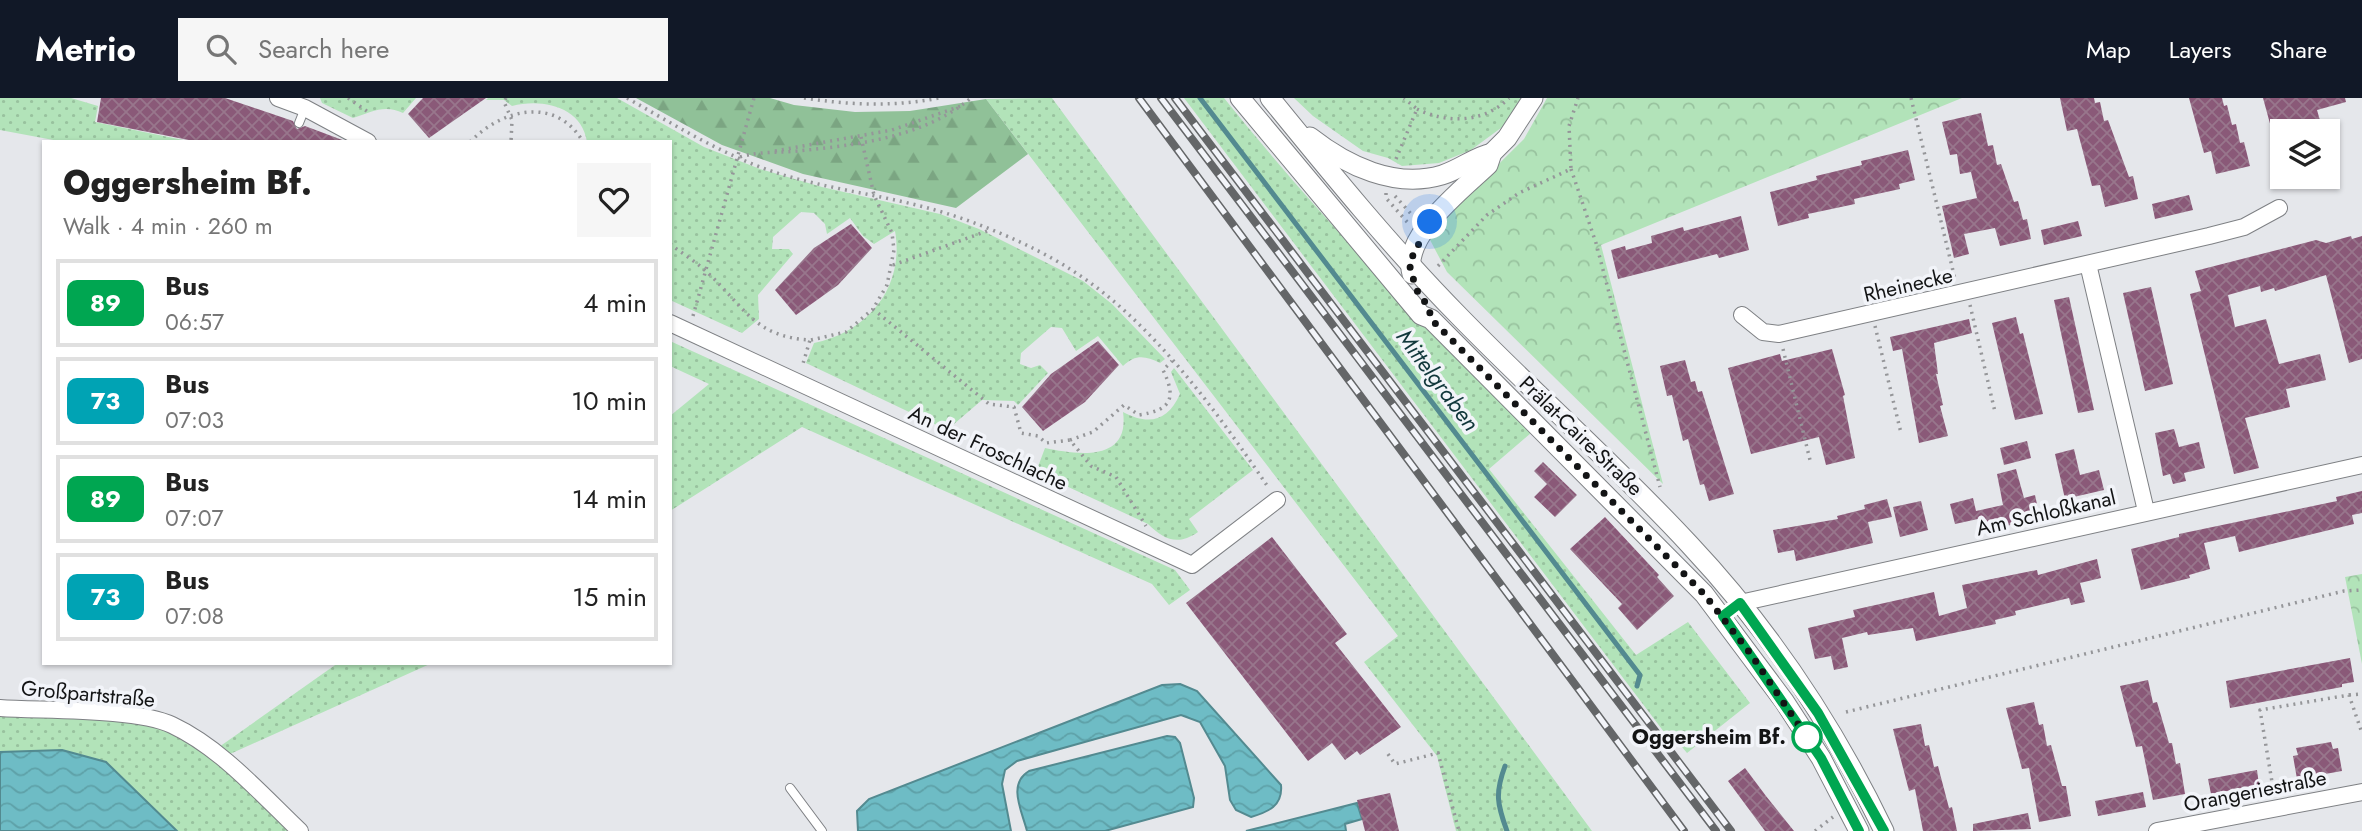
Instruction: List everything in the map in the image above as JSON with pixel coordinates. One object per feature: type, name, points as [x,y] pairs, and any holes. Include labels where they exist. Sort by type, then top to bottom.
[{"type":"street","points":[[278,98],[302,116],[363,140]]},
{"type":"street","name":"Prälat-Caire-Straße","points":[[1240,98],[1421,315],[1431,319],[1596,482],[1665,551],[1723,616],[1813,747],[1859,831]]},
{"type":"street","name":"Prälat-Caire-Straße","points":[[1270,98],[1333,177],[1409,263],[1688,543],[1740,603],[1807,695],[1840,748],[1884,831]]},
{"type":"street","points":[[1431,319],[1429,308],[1416,289],[1409,263],[1430,222],[1488,165],[1492,153],[1515,128],[1533,98]]},
{"type":"street","points":[[1285,117],[1350,164],[1389,177],[1421,178],[1442,175],[1478,156],[1492,153]]},
{"type":"street","name":"Rheinecke","points":[[1779,334],[1873,315],[2244,227],[2279,208]]},
{"type":"street","points":[[2088,264],[2146,511]]},
{"type":"street","points":[[1742,315],[1763,332],[1779,334]]},
{"type":"street","name":"An der Froschlache","points":[[672,324],[1192,565],[1277,500]]},
{"type":"street","name":"Am Schloßkanal","points":[[1740,603],[2362,465]]},
{"type":"street","points":[[1596,482],[1611,468]]},
{"type":"street","points":[[1723,616],[1740,603]]},
{"type":"street","name":"Großpartstraße","points":[[0,708],[140,716],[169,723],[221,758],[300,831]]},
{"type":"street","name":"Orangeriestraße","points":[[2157,831],[2362,792]]},
{"type":"lane","points":[[790,788],[822,831]]},
{"type":"path","points":[[348,98],[368,112]]},
{"type":"path","points":[[506,98],[506,110],[514,129],[511,140]]},
{"type":"path","points":[[626,98],[738,158],[792,177],[930,208],[990,230],[1069,268],[1116,303],[1172,361],[1229,430],[1277,500]]},
{"type":"path","points":[[689,332],[754,98]]},
{"type":"path","points":[[804,98],[846,104],[885,104],[939,98]]},
{"type":"path","points":[[738,158],[775,150],[861,140],[929,119],[961,106],[971,98]]},
{"type":"path","points":[[1404,98],[1417,109],[1441,118],[1471,118],[1489,113],[1509,98]]},
{"type":"path","points":[[1578,98],[1569,126],[1571,169],[1597,243],[1660,487]]},
{"type":"path","points":[[1911,98],[1995,412]]},
{"type":"path","points":[[472,140],[513,107]]},
{"type":"path","points":[[1394,165],[1417,109]]},
{"type":"path","points":[[559,110],[570,118],[582,140]]},
{"type":"path","points":[[672,246],[707,272],[757,325],[785,337],[810,340],[846,332],[873,309],[887,285],[893,265],[892,233],[874,195],[861,140]]},
{"type":"path","points":[[1438,266],[1487,215],[1519,193],[1571,169]]},
{"type":"path","points":[[1392,186],[1393,194],[1415,218]]},
{"type":"path","points":[[1394,207],[1410,225]]},
{"type":"path","points":[[893,265],[990,230]]},
{"type":"path","points":[[873,309],[989,404],[1014,407],[1021,433],[1038,436],[1046,443],[1070,440],[1093,432],[1124,405],[1139,415],[1158,412],[1169,402],[1171,387],[1163,370],[1172,361]]},
{"type":"path","points":[[1873,315],[1901,433]]},
{"type":"path","points":[[1779,334],[1810,460]]},
{"type":"path","points":[[797,382],[810,340]]},
{"type":"path","points":[[1070,440],[1091,466],[1116,477],[1162,551]]},
{"type":"path","points":[[1846,712],[2331,594],[2362,590]]},
{"type":"path","points":[[2276,808],[2260,710],[2362,694]]},
{"type":"path","points":[[2349,695],[2362,733]]},
{"type":"path","points":[[1388,754],[1395,764],[1438,752],[1459,831]]},
{"type":"green space","points":[[0,98],[71,98],[98,106],[95,122],[183,140],[53,140],[0,130]]},
{"type":"green space","points":[[320,98],[416,98],[403,113],[384,109],[353,118],[322,103]]},
{"type":"green space","points":[[617,98],[704,147],[760,169],[822,187],[940,214],[979,229],[1083,281],[1112,304],[1165,359],[1160,363],[1136,358],[1123,366],[1098,336],[1076,351],[1062,328],[1051,327],[1021,353],[1020,364],[1031,368],[1040,365],[1048,373],[1018,405],[1014,401],[982,400],[947,430],[806,363],[814,343],[851,329],[878,304],[894,271],[897,251],[895,231],[874,244],[863,236],[850,218],[827,234],[825,224],[814,213],[801,212],[773,237],[772,249],[789,249],[793,254],[758,295],[759,319],[742,333],[672,301],[672,140],[586,140],[577,120],[558,107],[535,103],[512,106],[504,100],[486,100]]},
{"type":"green space","points":[[636,98],[770,98],[794,105],[855,112],[910,111],[986,99],[1028,154],[956,208],[803,174],[722,145]]},
{"type":"green space","points":[[1052,98],[1592,831],[1456,831],[1437,756],[1364,662],[1398,636],[986,99]]},
{"type":"green space","points":[[1184,98],[1224,98],[1297,185],[1373,269],[1531,433],[1489,469],[1636,655],[1688,622],[1750,703],[1687,753],[1672,735],[1664,732]]},
{"type":"green space","points":[[1294,98],[1522,98],[1505,125],[1471,150],[1439,163],[1402,166],[1388,158],[1363,151],[1313,116]]},
{"type":"green space","points":[[1547,98],[1962,98],[1601,245],[1663,484],[1447,272],[1429,238],[1437,225],[1524,139]]},
{"type":"green space","points":[[672,342],[1175,570],[1190,590],[1169,605],[1152,584],[802,427],[672,510],[672,414],[709,384],[672,367]]},
{"type":"green space","points":[[1174,368],[1253,470],[1189,519],[1198,532],[1178,540],[1166,537],[1148,524],[1036,472],[1045,448],[1086,453],[1110,447],[1118,440],[1123,428],[1123,412],[1149,420],[1164,415],[1180,394],[1171,372]]},
{"type":"green space","points":[[2362,574],[2362,664],[2345,577]]},
{"type":"green space","points":[[335,665],[428,665],[230,754],[219,747]]},
{"type":"green space","points":[[0,714],[110,718],[167,729],[184,737],[217,761],[292,831],[177,831],[106,762],[61,750],[0,752]]},
{"type":"water","points":[[1180,684],[1197,691],[1281,785],[1280,798],[1273,807],[1251,817],[1236,810],[1230,800],[1225,766],[1200,722],[1181,715],[1017,761],[1005,770],[1002,784],[1011,831],[858,831],[857,811],[869,799],[1162,685]]},
{"type":"water","points":[[1167,736],[1175,737],[1180,743],[1194,798],[1193,807],[1105,831],[1027,831],[1017,790],[1022,776],[1029,771]]},
{"type":"water","points":[[62,750],[106,762],[177,831],[0,831],[0,752]]},
{"type":"water","points":[[1357,803],[1362,819],[1345,824],[1346,831],[1246,831]]},
{"type":"building","points":[[101,98],[225,98],[293,121],[297,129],[305,126],[342,140],[189,140],[97,122]]},
{"type":"building","points":[[423,98],[486,98],[429,138],[408,114]]},
{"type":"building","points":[[2060,98],[2094,98],[2095,103],[2100,102],[2104,121],[2108,120],[2129,177],[2133,176],[2138,199],[2105,207],[2100,185],[2092,186],[2077,129],[2067,131]]},
{"type":"building","points":[[2189,98],[2222,98],[2224,106],[2227,105],[2232,125],[2236,124],[2240,143],[2244,142],[2250,166],[2216,174],[2211,151],[2204,153]]},
{"type":"building","points":[[2263,98],[2345,98],[2346,102],[2317,110],[2320,119],[2270,119],[2270,124]]},
{"type":"building","points":[[1981,113],[1988,146],[1993,145],[1997,165],[2001,164],[2014,202],[2018,201],[2023,220],[2027,219],[2031,239],[2000,246],[1995,228],[1964,234],[1969,254],[1954,258],[1942,206],[1977,198],[1971,172],[1960,174],[1957,154],[1950,155],[1942,122]]},
{"type":"building","points":[[1908,150],[1915,180],[1899,184],[1900,189],[1854,199],[1855,204],[1808,214],[1809,218],[1778,226],[1770,192],[1817,180],[1816,176],[1862,165],[1861,161]]},
{"type":"building","points":[[2189,195],[2193,210],[2155,219],[2152,204]]},
{"type":"building","points":[[1741,216],[1749,250],[1719,258],[1717,254],[1618,279],[1611,250],[1625,246],[1626,250],[1652,243],[1651,236],[1683,227],[1684,231]]},
{"type":"building","points":[[2078,221],[2082,236],[2044,245],[2041,230]]},
{"type":"building","points":[[851,224],[872,248],[838,285],[796,315],[775,290],[814,248]]},
{"type":"building","points":[[2351,236],[2352,239],[2362,236],[2362,359],[2349,363],[2326,275],[2275,291],[2274,288],[2261,292],[2260,286],[2228,295],[2235,327],[2266,319],[2279,364],[2320,354],[2326,380],[2286,389],[2290,407],[2245,418],[2259,468],[2234,474],[2190,294],[2201,291],[2195,271],[2316,240],[2326,243]]},
{"type":"building","points":[[2151,287],[2173,384],[2145,391],[2123,293]]},
{"type":"building","points":[[2069,297],[2094,410],[2078,413],[2054,300]]},
{"type":"building","points":[[2016,317],[2020,334],[2023,333],[2043,414],[2015,420],[1992,323]]},
{"type":"building","points":[[1969,319],[1972,333],[1934,343],[1936,374],[1943,405],[1940,406],[1948,436],[1919,443],[1902,349],[1893,351],[1890,337]]},
{"type":"building","points":[[1098,341],[1119,365],[1085,402],[1043,431],[1022,407],[1051,374]]},
{"type":"building","points":[[1832,349],[1845,395],[1843,396],[1855,458],[1826,465],[1819,437],[1751,454],[1728,368],[1780,354],[1782,361]]},
{"type":"building","points":[[1685,360],[1691,382],[1695,381],[1698,392],[1702,391],[1734,494],[1709,501],[1704,484],[1700,485],[1688,439],[1683,441],[1672,395],[1667,396],[1660,366]]},
{"type":"building","points":[[2174,429],[2179,447],[2199,442],[2205,468],[2184,473],[2186,481],[2173,484],[2170,474],[2163,476],[2155,433]]},
{"type":"building","points":[[2027,441],[2031,458],[2004,465],[2000,448]]},
{"type":"building","points":[[2074,449],[2080,475],[2099,470],[2104,490],[2065,499],[2055,454]]},
{"type":"building","points":[[1543,462],[1577,495],[1555,517],[1534,497],[1547,484],[1534,471]]},
{"type":"building","points":[[2016,469],[2024,498],[2035,495],[2040,518],[1981,532],[1977,514],[1978,519],[1955,524],[1950,504],[1973,498],[1976,511],[2003,505],[1997,474]]},
{"type":"building","points":[[2362,491],[2362,513],[2352,515],[2354,524],[2239,552],[2235,536],[2204,543],[2210,569],[2189,575],[2190,578],[2141,590],[2131,549],[2179,537],[2179,534],[2337,501],[2336,497]]},
{"type":"building","points":[[1887,499],[1892,517],[1868,522],[1873,543],[1796,561],[1794,550],[1778,553],[1773,530],[1838,519],[1837,516],[1865,509],[1864,505]]},
{"type":"building","points":[[1921,501],[1928,530],[1900,537],[1893,507]]},
{"type":"building","points":[[1605,517],[1659,575],[1657,577],[1674,596],[1637,630],[1618,608],[1622,604],[1570,549]]},
{"type":"building","points":[[1272,537],[1347,634],[1335,643],[1401,727],[1360,755],[1357,751],[1345,760],[1332,743],[1308,761],[1186,603]]},
{"type":"building","points":[[2097,559],[2101,578],[2080,583],[2085,602],[2071,605],[2069,598],[2015,611],[2016,615],[1995,620],[1996,624],[1916,641],[1913,628],[1868,635],[1867,632],[1842,638],[1848,667],[1834,670],[1831,656],[1815,659],[1808,628],[1855,617],[1853,610],[1934,592],[1939,616],[1967,608],[1962,585],[2037,570],[2038,575]]},
{"type":"building","points":[[2350,658],[2354,682],[2342,684],[2342,687],[2230,708],[2226,681]]},
{"type":"building","points":[[2148,680],[2153,703],[2157,702],[2169,743],[2172,743],[2176,764],[2180,763],[2185,794],[2153,800],[2142,746],[2136,747],[2120,686]]},
{"type":"building","points":[[2034,702],[2039,725],[2043,724],[2047,746],[2051,745],[2062,786],[2066,786],[2071,816],[2039,822],[2029,768],[2022,769],[2006,708]]},
{"type":"building","points":[[1921,724],[1925,746],[1929,745],[1934,767],[1938,766],[1957,831],[1923,831],[1915,789],[1909,791],[1893,729]]},
{"type":"building","points":[[2331,742],[2333,749],[2338,748],[2342,771],[2297,779],[2293,756],[2298,755],[2296,748]]},
{"type":"building","points":[[1745,768],[1794,831],[1765,831],[1728,781]]},
{"type":"building","points":[[2257,770],[2259,785],[2211,794],[2208,779]]},
{"type":"building","points":[[2143,792],[2146,807],[2098,816],[2095,801]]},
{"type":"building","points":[[1390,793],[1399,831],[1365,831],[1357,800]]},
{"type":"building","points":[[2028,813],[2031,829],[1973,831],[1973,824]]},
{"type":"waterway","name":"Mittelgraben","points":[[1200,98],[1640,675],[1637,686]]},
{"type":"waterway","name":"Mittelgraben","points":[[1505,766],[1498,798],[1507,831]]},
{"type":"railway","points":[[1139,98],[1684,831]]},
{"type":"railway","points":[[1161,98],[1716,831]]},
{"type":"railway","points":[[1175,98],[1731,831]]},
{"type":"bus line","name":"89","points":[[1859,831],[1821,758],[1723,616],[1740,603],[1807,695],[1840,748],[1884,831]]},
{"type":"place","name":"Oggersheim Bf.","points":[[1807,737]]},
{"type":"route","points":[[1430,222],[1420,236],[1409,263],[1416,289],[1429,308],[1431,319],[1567,456],[1626,511],[1704,594],[1750,653],[1808,739],[1807,737]]}]
